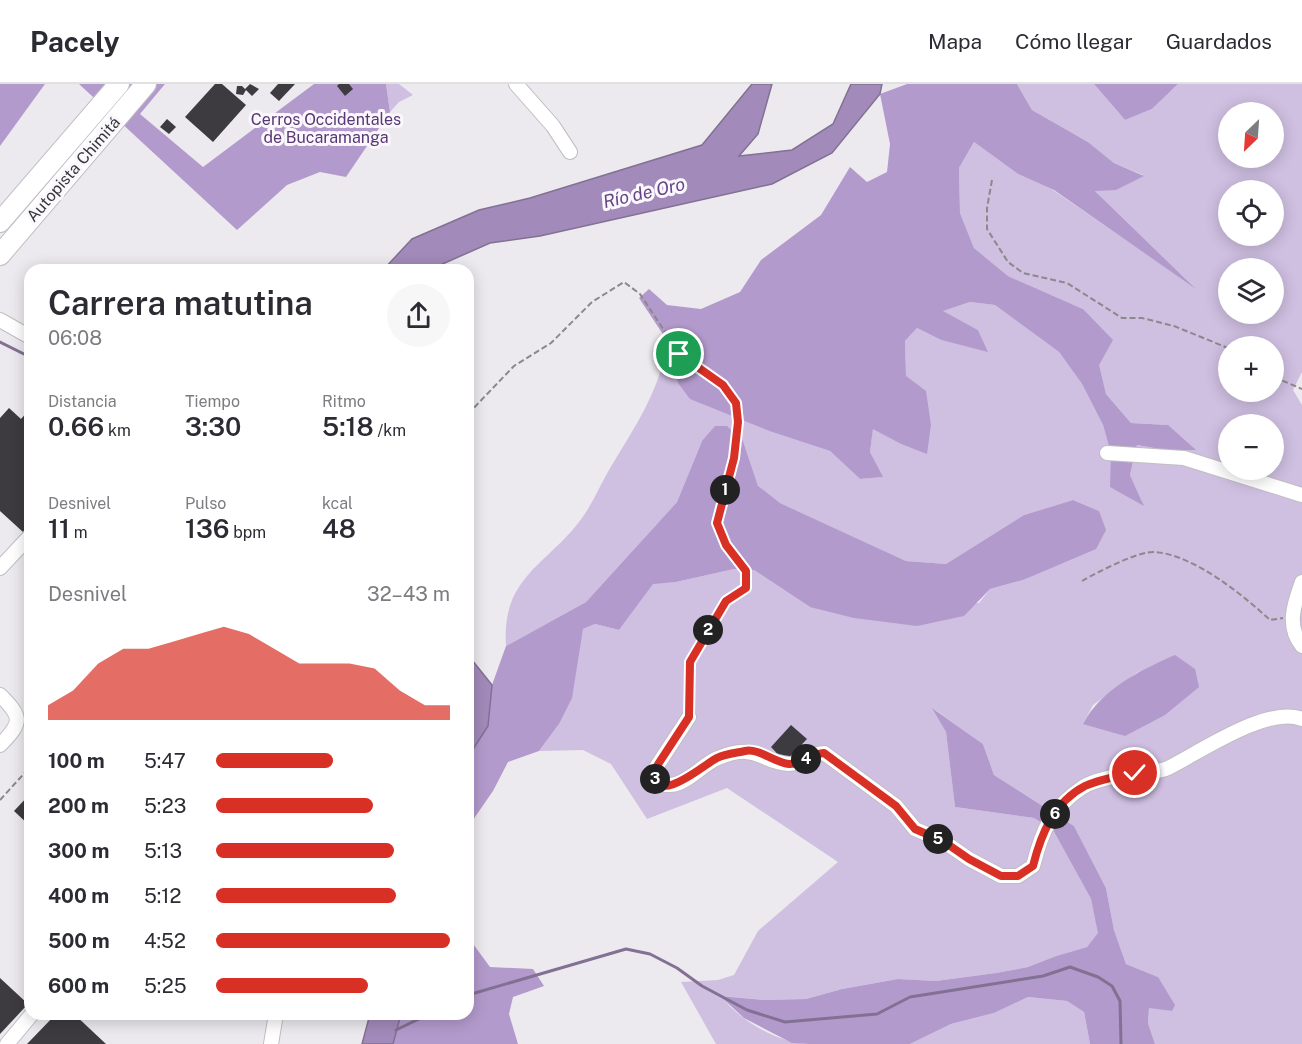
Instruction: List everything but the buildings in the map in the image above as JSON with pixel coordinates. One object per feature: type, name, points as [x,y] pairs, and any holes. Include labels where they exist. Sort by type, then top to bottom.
[{"type":"highway","name":"Autopista Chimitá","points":[[0,222],[119,84]]},
{"type":"highway","name":"Autopista Chimitá","points":[[0,255],[146,84]]},
{"type":"lane","points":[[516,84],[553,126],[570,152]]},
{"type":"lane","points":[[0,320],[24,334]]},
{"type":"lane","points":[[1107,453],[1184,458],[1302,495]]},
{"type":"lane","points":[[2,561],[24,541]]},
{"type":"lane","points":[[1302,582],[1291,611],[1296,639],[1302,646]]},
{"type":"lane","points":[[0,694],[16,711],[18,718],[15,728],[0,745]]},
{"type":"lane","points":[[689,717],[653,772],[658,782],[665,786],[677,784],[717,758],[748,750],[788,764],[798,763],[824,753],[896,806],[915,829],[943,841],[969,859],[1001,876],[1018,876],[1033,866],[1042,831],[1059,808],[1084,786],[1135,773],[1163,771],[1238,730],[1269,718],[1282,714],[1302,718]]},
{"type":"lane","points":[[7,1044],[27,1020]]},
{"type":"lane","points":[[271,1044],[275,1020]]},
{"type":"path","points":[[992,180],[987,207],[987,229],[1008,262],[1023,273],[1067,283],[1122,318],[1142,318],[1174,326],[1218,344]]},
{"type":"path","points":[[474,408],[514,366],[551,343],[592,302],[624,282],[640,294],[679,354],[723,385],[736,403],[738,422],[734,458],[717,523],[726,545],[746,571],[746,588],[726,601],[690,662],[689,717]]},
{"type":"path","points":[[1284,381],[1302,389]]},
{"type":"path","points":[[1082,581],[1102,570],[1154,551],[1182,559],[1203,570],[1270,620],[1288,617],[1293,620]]},
{"type":"path","points":[[0,800],[24,774]]},
{"type":"shaded area","points":[[386,84],[399,84],[413,95],[399,102],[390,112]]},
{"type":"shaded area","points":[[1017,84],[1094,84],[1125,120],[1152,109],[1178,84],[1302,84],[1302,372],[1293,390],[1302,405],[1302,1044],[1155,1044],[1148,1023],[1149,1007],[1172,1011],[1158,977],[1126,964],[1114,930],[1106,888],[1074,826],[994,775],[983,744],[934,709],[946,732],[955,807],[1034,818],[1053,830],[1091,899],[1099,933],[1087,947],[1028,967],[996,973],[936,981],[898,979],[842,989],[806,999],[764,1000],[721,996],[738,1014],[761,1029],[785,1040],[809,1044],[716,1044],[681,982],[718,980],[734,975],[758,931],[838,862],[727,788],[647,819],[611,764],[583,750],[539,751],[559,724],[583,629],[595,624],[619,630],[653,583],[676,582],[734,569],[754,570],[810,607],[979,603],[990,589],[1023,580],[1057,564],[1099,511],[1073,500],[1024,515],[946,564],[906,561],[780,503],[758,487],[743,441],[702,441],[677,502],[586,602],[506,646],[506,622],[511,603],[529,573],[569,534],[590,506],[645,409],[664,361],[668,342],[678,383],[772,432],[830,451],[860,479],[882,477],[870,452],[873,428],[901,444],[927,453],[906,376],[905,341],[917,328],[941,340],[987,351],[978,330],[942,311],[970,302],[995,305],[1059,352],[1082,384],[1103,425],[1111,454],[1143,504],[1130,475],[1137,445],[1165,450],[1168,425],[1131,423],[1106,394],[1083,309],[1008,276],[974,248],[960,213],[959,168],[974,142],[1018,174],[1050,188],[1192,285],[1094,190],[1143,175],[1114,163],[1088,142],[1032,110]],"holes":[[[1141,670],[1083,724],[1093,705]]]},
{"type":"shaded area","points":[[1028,997],[1067,1001],[1084,1012],[1090,1044],[910,1044],[951,1024],[994,1013]]},
{"type":"green space","points":[[0,84],[45,84],[0,146]]},
{"type":"green space","name":"Cerros Occidentales de Bucaramanga","points":[[79,84],[165,84],[140,114],[203,167],[314,84],[386,84],[390,112],[346,177],[320,172],[287,185],[237,230]]},
{"type":"green space","points":[[907,84],[1017,84],[1032,110],[1088,142],[1114,163],[1144,176],[1116,190],[1095,191],[1196,289],[1054,190],[1018,174],[974,142],[959,168],[960,213],[974,248],[1008,276],[1083,309],[1113,340],[1099,365],[1106,394],[1131,423],[1168,425],[1196,450],[1165,450],[1137,445],[1130,475],[1144,506],[1110,487],[1111,454],[1103,425],[1082,384],[1059,352],[995,305],[970,302],[943,311],[978,330],[988,352],[941,340],[917,328],[905,341],[906,376],[926,391],[931,425],[927,454],[901,444],[873,429],[870,452],[883,477],[860,479],[830,451],[772,432],[690,399],[678,383],[668,342],[639,298],[649,289],[667,305],[701,309],[740,292],[761,260],[821,215],[850,167],[867,182],[887,172],[890,144],[880,94]]},
{"type":"green space","points":[[1094,84],[1178,84],[1152,109],[1125,120]]},
{"type":"green space","points":[[715,426],[727,426],[743,441],[758,486],[780,503],[906,561],[946,564],[1024,515],[1073,500],[1099,511],[1106,530],[1096,549],[1023,580],[990,589],[964,616],[917,626],[854,618],[810,607],[754,570],[734,569],[676,582],[653,584],[619,630],[595,624],[583,629],[572,698],[559,724],[539,751],[508,762],[493,791],[474,818],[474,748],[488,726],[492,685],[506,646],[586,602],[677,502],[702,441]]},
{"type":"green space","points":[[1175,655],[1195,669],[1199,687],[1165,715],[1125,736],[1083,724],[1100,701],[1123,682]]},
{"type":"green space","points":[[932,708],[983,744],[994,775],[1074,826],[1106,888],[1114,930],[1126,964],[1158,977],[1175,1005],[1172,1011],[1149,1008],[1148,1023],[1155,1044],[1090,1044],[1084,1012],[1067,1001],[1028,997],[994,1013],[951,1024],[910,1044],[792,1043],[744,1018],[720,996],[764,1000],[806,999],[842,989],[898,979],[936,981],[996,973],[1028,967],[1087,947],[1098,933],[1091,899],[1053,830],[1034,818],[955,807],[946,732]]},
{"type":"green space","points":[[474,945],[490,967],[533,969],[544,986],[513,997],[509,1014],[518,1044],[393,1044],[399,1020],[474,1020]]},
{"type":"water","name":"Río de Oro","points":[[752,84],[772,84],[758,134],[739,156],[792,150],[833,124],[851,84],[882,84],[880,94],[832,153],[772,184],[540,236],[490,243],[443,264],[389,264],[412,239],[479,210],[530,198],[702,145]]},
{"type":"water","points":[[474,662],[492,685],[488,726],[474,748]]},
{"type":"water","points":[[368,1020],[399,1020],[393,1044],[362,1044]]},
{"type":"waterway","points":[[0,342],[24,354]]},
{"type":"waterway","points":[[474,993],[626,949],[650,954],[747,1010],[785,1022],[877,1014],[910,997],[1043,976],[1070,967],[1098,977],[1112,986],[1120,1001],[1121,1044]]},
{"type":"waterway","points":[[396,1030],[417,1020]]},
{"type":"route","points":[[679,354],[723,385],[736,403],[738,422],[734,458],[717,523],[726,545],[746,571],[746,588],[726,601],[690,662],[689,717],[683,730],[669,746],[653,772],[658,782],[665,786],[677,784],[717,758],[748,750],[788,764],[798,763],[818,753],[824,753],[896,806],[915,829],[943,841],[969,859],[1001,876],[1018,876],[1033,866],[1042,831],[1059,808],[1084,786],[1135,773]]}]
